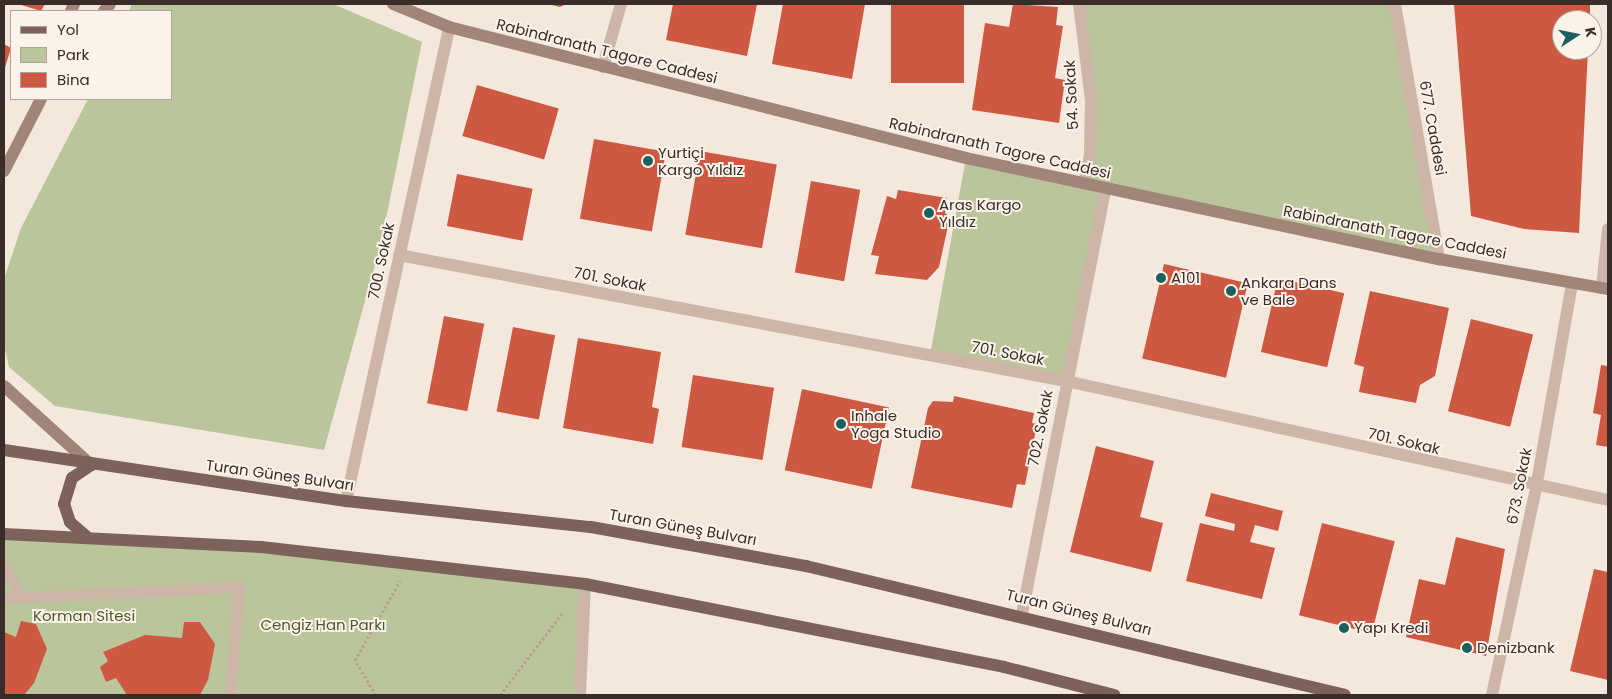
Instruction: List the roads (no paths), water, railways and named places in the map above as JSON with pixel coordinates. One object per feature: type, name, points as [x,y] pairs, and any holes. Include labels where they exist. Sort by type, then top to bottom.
[{"type":"main road","name":"Rabindranath Tagore Caddesi","points":[[393,4],[449,27],[1105,189],[1439,259],[1605,288]]},
{"type":"main road","points":[[4,171],[40,100]]},
{"type":"main road","points":[[4,386],[91,465],[72,478],[64,504],[70,522],[86,536]]},
{"type":"main road","name":"Turan Güneş Bulvarı","points":[[4,450],[91,465],[346,501],[591,527],[806,566],[1022,614],[1345,695]]},
{"type":"main road","points":[[4,534],[86,536],[261,547],[409,566],[585,584],[1004,667],[1114,695]]},
{"type":"street","points":[[603,66],[621,4]]},
{"type":"street","name":"54. Sokak","points":[[1079,4],[1091,101],[1090,155],[1084,184]]},
{"type":"street","name":"677. Caddesi","points":[[1395,4],[1439,259]]},
{"type":"street","name":"700. Sokak","points":[[346,501],[449,27]]},
{"type":"street","name":"702. Sokak","points":[[1022,614],[1105,189]]},
{"type":"street","points":[[1605,288],[1608,229]]},
{"type":"street","name":"701. Sokak","points":[[399,255],[1066,381],[1536,488],[1608,500]]},
{"type":"street","name":"673. Sokak","points":[[1492,695],[1536,488],[1572,283]]},
{"type":"street","points":[[580,695],[585,584]]},
{"type":"lane","points":[[4,566],[22,597]]},
{"type":"lane","points":[[4,598],[240,587],[230,695]]},
{"type":"place","name":"Yurtiçi Kargo Yıldız","points":[[648,161]]},
{"type":"place","name":"Aras Kargo Yıldız","points":[[929,213]]},
{"type":"place","name":"A101","points":[[1161,278]]},
{"type":"place","name":"Ankara Dans ve Bale","points":[[1231,291]]},
{"type":"place","name":"Inhale Yoga Studio","points":[[841,424]]},
{"type":"place","name":"Yapı Kredi","points":[[1344,628]]},
{"type":"place","name":"Denizbank","points":[[1467,648]]},
{"type":"park label","name":"Korman Sitesi","points":[[84,616]]},
{"type":"park label","name":"Cengiz Han Parkı","points":[[323,625]]}]
